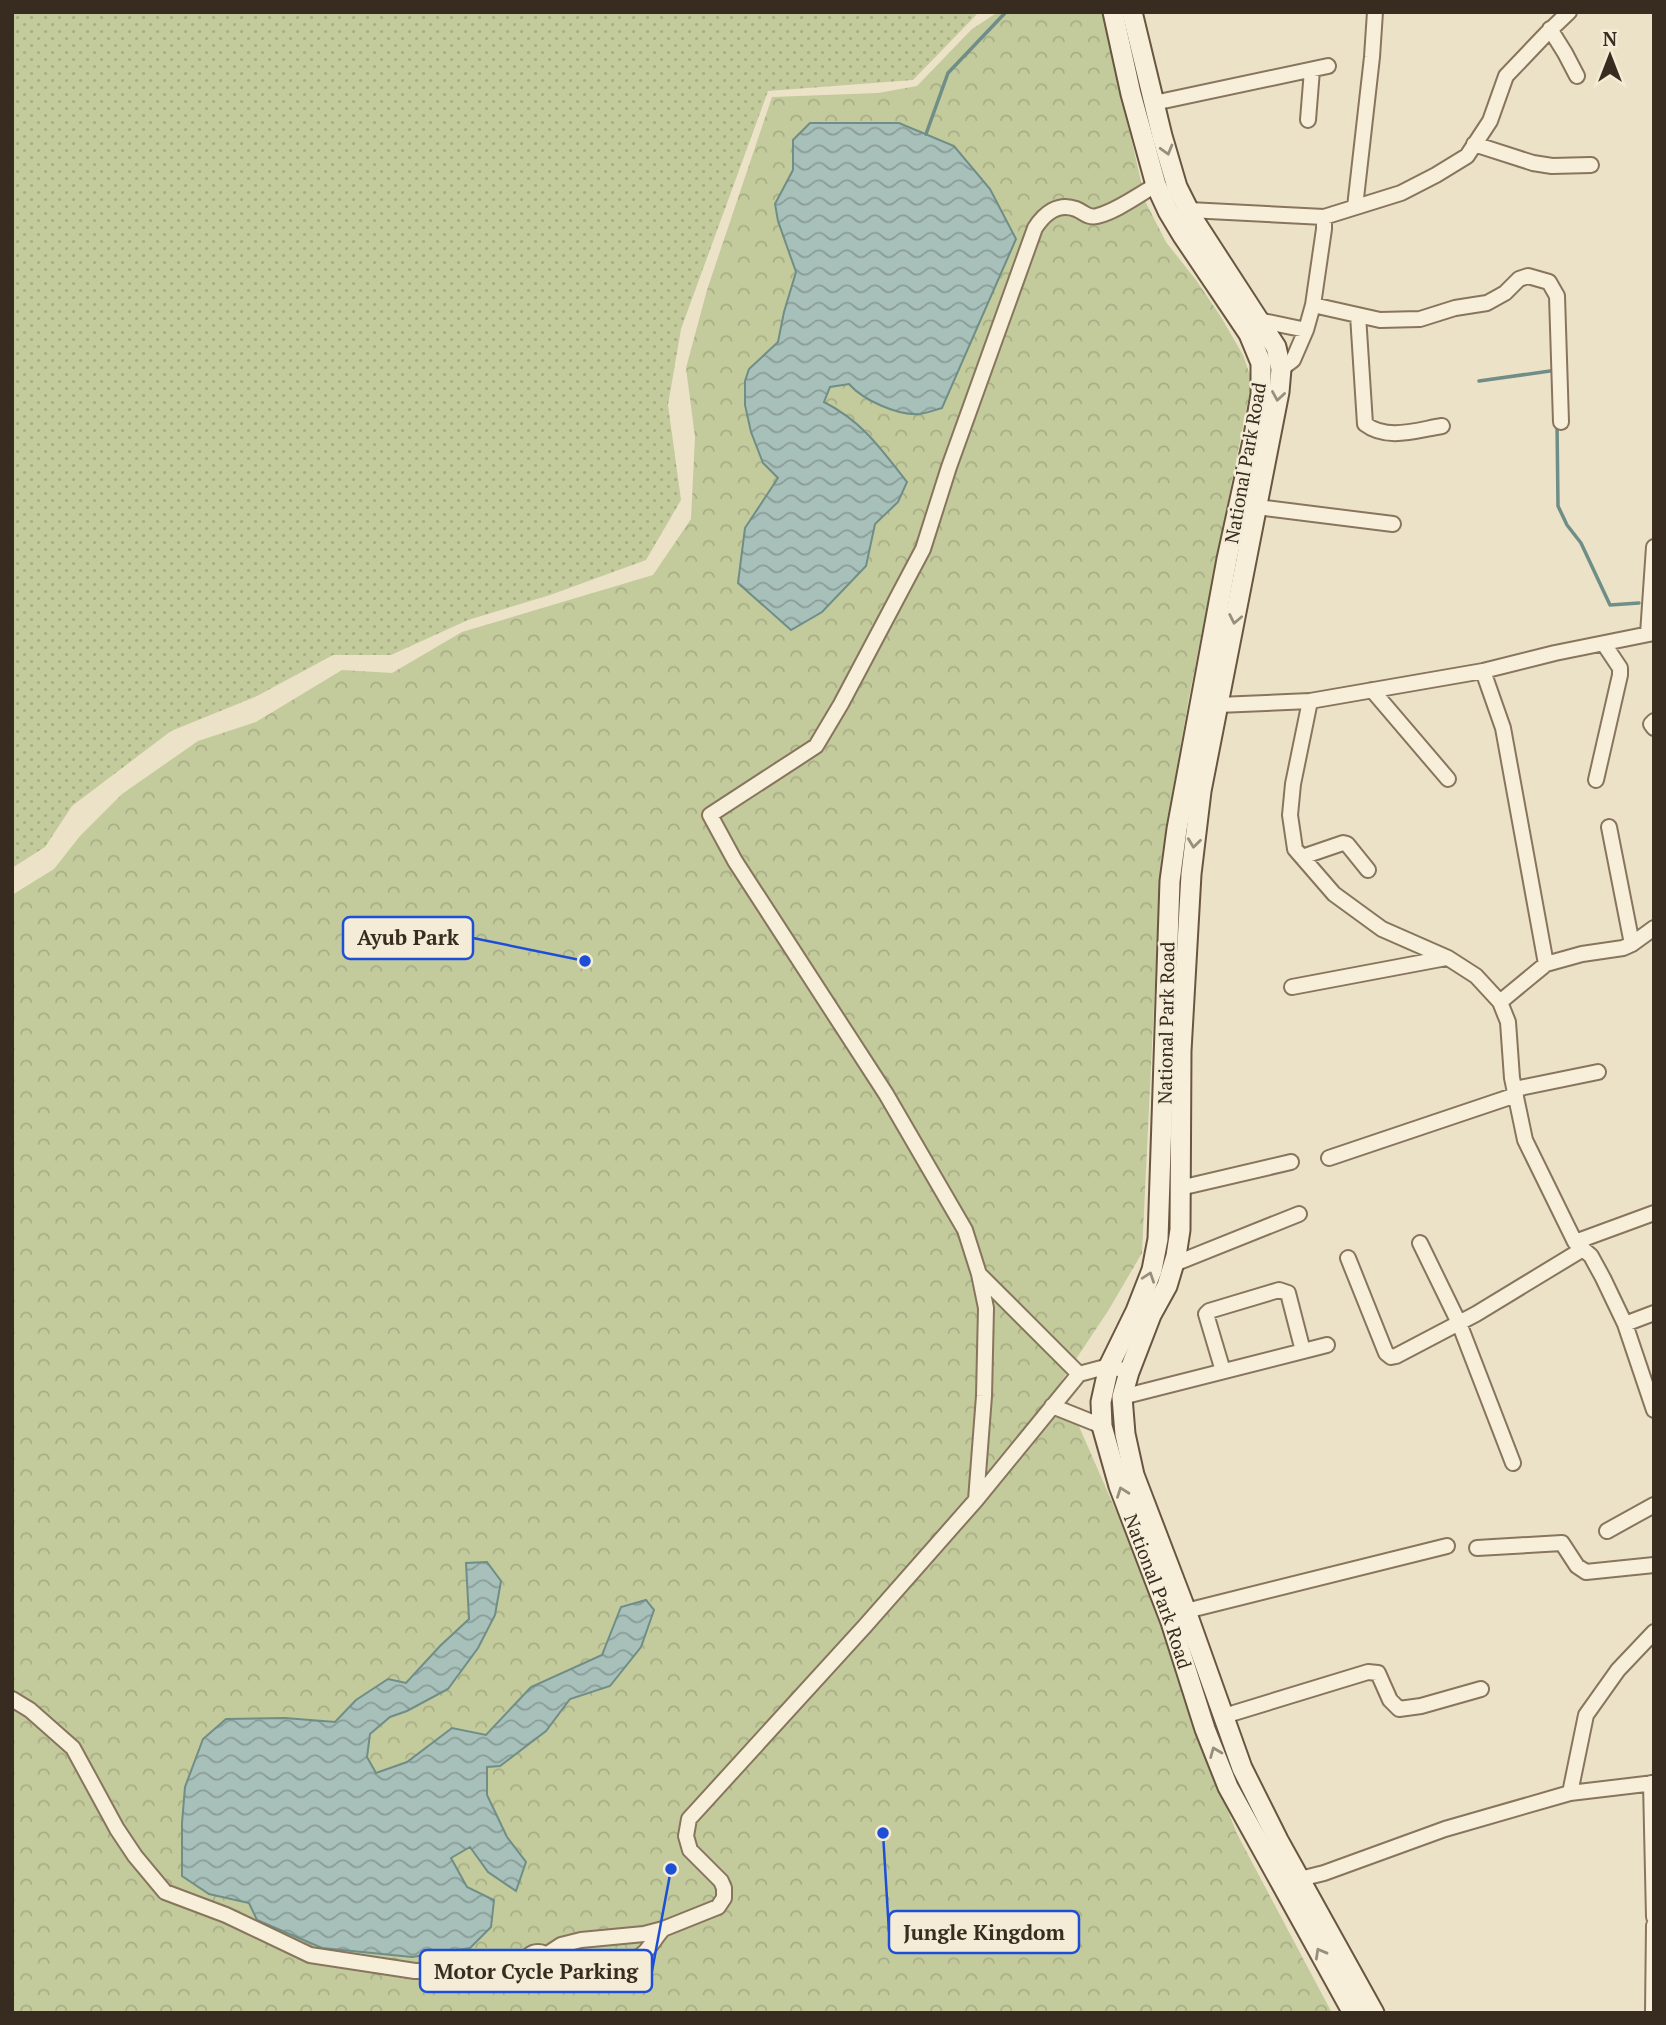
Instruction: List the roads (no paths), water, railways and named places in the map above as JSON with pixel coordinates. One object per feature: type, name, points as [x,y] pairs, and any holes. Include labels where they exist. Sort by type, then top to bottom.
[{"type":"main road","name":"National Park Road","points":[[1113,12],[1131,94],[1156,185],[1183,236],[1249,334],[1261,363],[1261,394],[1218,705],[1179,905],[1165,1010],[1158,1239],[1152,1270],[1136,1311],[1109,1366],[1101,1402],[1102,1426],[1119,1486],[1171,1622],[1205,1729],[1228,1787],[1353,2013]]},
{"type":"main road","name":"National Park Road","points":[[1132,12],[1177,187],[1276,348],[1281,369],[1257,507],[1242,535],[1177,829],[1181,1051],[1180,1230],[1167,1286],[1151,1315],[1122,1397],[1125,1434],[1134,1475],[1242,1768],[1278,1840],[1374,2013]]},
{"type":"street","points":[[1355,208],[1375,12]]},
{"type":"street","points":[[1189,210],[1324,217],[1401,193],[1436,175],[1467,156],[1490,121],[1506,76],[1569,12]]},
{"type":"street","points":[[1550,30],[1577,76]]},
{"type":"street","points":[[1154,103],[1328,66]]},
{"type":"street","points":[[1308,120],[1312,70]]},
{"type":"street","points":[[1474,144],[1533,163],[1591,166]]},
{"type":"street","points":[[976,1500],[984,1396],[986,1308],[965,1230],[886,1094],[735,861],[710,815],[816,746],[841,704],[923,549],[948,467],[1041,217],[1058,208],[1068,207],[1086,215],[1098,216],[1156,185]]},
{"type":"street","points":[[1281,369],[1293,360],[1306,330],[1313,305],[1324,217]]},
{"type":"street","points":[[1313,305],[1380,320],[1420,319],[1455,308],[1487,303],[1505,293],[1519,279],[1528,276],[1549,282],[1557,296],[1561,422]]},
{"type":"street","points":[[1358,314],[1365,424],[1373,430],[1390,433],[1442,426]]},
{"type":"street","points":[[1258,320],[1306,330]]},
{"type":"street","points":[[1257,507],[1393,524]]},
{"type":"street","points":[[1218,705],[1310,701],[1483,671],[1651,634],[1653,557]]},
{"type":"street","points":[[1596,780],[1620,675],[1619,668],[1604,643]]},
{"type":"street","points":[[1483,671],[1503,728],[1546,964]]},
{"type":"street","points":[[1372,690],[1448,779]]},
{"type":"street","points":[[1310,701],[1293,784],[1290,814],[1295,849],[1334,894],[1382,929],[1447,957],[1476,976],[1500,1002],[1508,1022],[1515,1092],[1525,1140],[1579,1245],[1591,1256],[1625,1324],[1654,1410]]},
{"type":"street","points":[[1654,721],[1651,724],[1654,728]]},
{"type":"street","points":[[1609,827],[1632,944]]},
{"type":"street","points":[[1302,857],[1343,843],[1347,844],[1368,870]]},
{"type":"street","points":[[1500,1002],[1546,964],[1582,954],[1613,951],[1632,944],[1654,928]]},
{"type":"street","points":[[1292,987],[1447,957]]},
{"type":"street","points":[[1329,1158],[1515,1092],[1598,1072]]},
{"type":"street","points":[[1180,1188],[1291,1162]]},
{"type":"street","points":[[1348,1258],[1386,1353],[1391,1357],[1459,1323],[1579,1245],[1654,1213]]},
{"type":"street","points":[[1174,1264],[1299,1214]]},
{"type":"street","points":[[1420,1242],[1459,1323],[1513,1463]]},
{"type":"street","points":[[979,1274],[1079,1374]]},
{"type":"street","points":[[1223,1371],[1206,1314],[1279,1290],[1288,1293],[1303,1351]]},
{"type":"street","points":[[1625,1324],[1654,1313]]},
{"type":"street","points":[[1122,1397],[1327,1345]]},
{"type":"street","points":[[663,1928],[644,1953],[628,1961],[590,1972],[574,1972],[548,1962],[536,1952],[525,1962],[525,1967],[530,1975],[539,1978],[548,1973],[548,1962],[561,1945],[582,1940],[644,1934],[718,1908],[724,1898],[724,1888],[690,1850],[686,1836],[689,1819],[976,1500],[1079,1374],[1109,1366],[1129,1372]]},
{"type":"street","points":[[1052,1406],[1102,1426]]},
{"type":"street","points":[[979,1468],[997,1473]]},
{"type":"street","points":[[1607,1531],[1654,1505]]},
{"type":"street","points":[[1477,1548],[1562,1543],[1577,1566],[1586,1572],[1654,1565]]},
{"type":"street","points":[[1186,1611],[1447,1546]]},
{"type":"street","points":[[1570,1793],[1586,1715],[1618,1670],[1654,1632]]},
{"type":"street","points":[[1224,1716],[1368,1672],[1378,1673],[1390,1700],[1399,1709],[1421,1706],[1481,1689]]},
{"type":"street","points":[[12,1699],[30,1710],[73,1748],[117,1829],[165,1892],[226,1915],[310,1955],[415,1971],[525,1967]]},
{"type":"street","points":[[1300,1879],[1324,1873],[1445,1829],[1570,1793],[1652,1783],[1654,1917]]},
{"type":"street","points":[[1653,2013],[1654,1925]]},
{"type":"water","points":[[810,123],[899,123],[954,146],[990,189],[1016,239],[942,408],[911,414],[892,410],[872,401],[849,384],[830,387],[824,402],[861,427],[907,482],[898,502],[875,524],[866,566],[822,612],[791,630],[738,583],[745,528],[778,478],[763,463],[751,432],[745,405],[745,381],[749,369],[778,342],[796,272],[778,221],[775,204],[793,170],[793,140]]},
{"type":"water","points":[[487,1562],[501,1581],[495,1615],[478,1648],[448,1689],[390,1717],[370,1734],[367,1757],[376,1773],[407,1762],[452,1728],[486,1735],[531,1687],[602,1655],[621,1607],[646,1600],[654,1610],[641,1647],[610,1686],[570,1699],[546,1731],[500,1766],[487,1767],[487,1795],[507,1837],[526,1862],[516,1891],[488,1872],[470,1847],[451,1858],[467,1887],[494,1900],[491,1927],[470,1948],[412,1957],[322,1948],[257,1920],[249,1903],[209,1894],[182,1876],[185,1787],[203,1739],[226,1719],[285,1718],[335,1722],[356,1700],[388,1679],[406,1683],[469,1619],[466,1563]]},
{"type":"waterway","points":[[926,134],[948,73],[1006,12]]},
{"type":"waterway","points":[[1479,381],[1557,370]]},
{"type":"waterway","points":[[1557,423],[1558,506],[1567,525],[1581,543],[1610,605],[1639,603]]},
{"type":"place","name":"Ayub Park","points":[[585,961]]},
{"type":"place","name":"Jungle Kingdom","points":[[883,1833]]},
{"type":"place","name":"Motor Cycle Parking","points":[[671,1869]]}]
